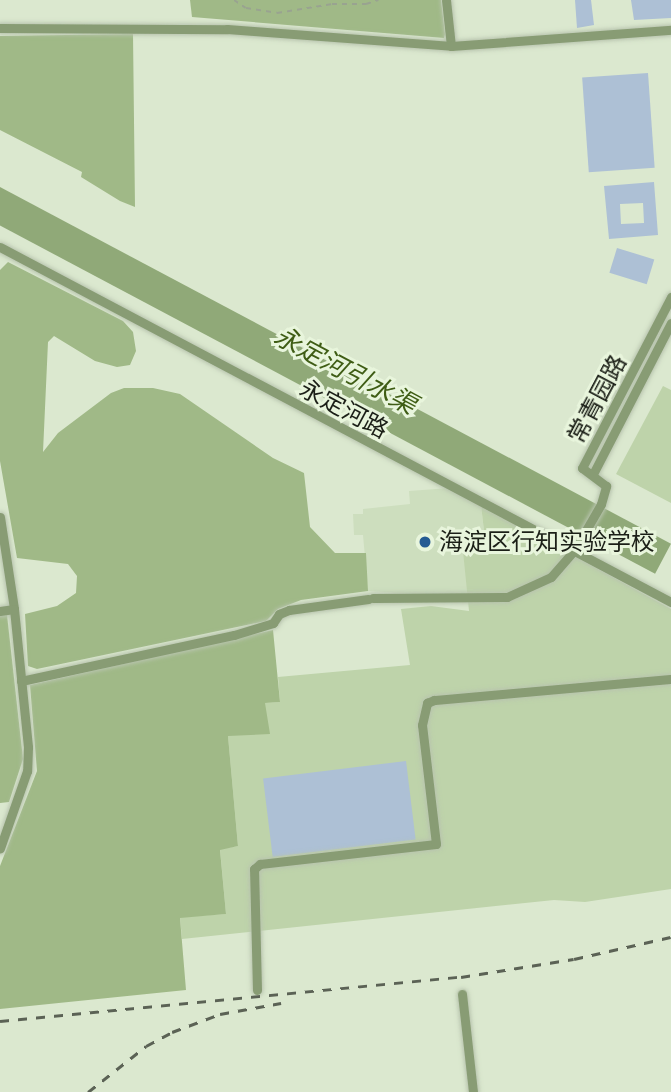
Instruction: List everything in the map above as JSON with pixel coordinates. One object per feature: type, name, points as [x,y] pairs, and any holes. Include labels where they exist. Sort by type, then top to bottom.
[{"type":"street","points":[[446,0],[452,46]]},
{"type":"street","points":[[0,28],[227,29],[452,46],[671,30]]},
{"type":"street","name":"永定河路","points":[[0,247],[577,547],[671,601]]},
{"type":"street","name":"常青园路","points":[[670,328],[593,474],[582,468],[671,298]]},
{"type":"street","points":[[21,681],[234,635],[273,623],[279,614],[289,610],[371,598],[507,597],[542,584],[577,547],[601,504],[606,486],[593,474]]},
{"type":"street","points":[[0,517],[14,610],[28,747],[27,771],[0,848]]},
{"type":"street","points":[[0,611],[14,610]]},
{"type":"street","points":[[257,989],[254,869],[260,864],[436,844],[422,725],[427,703],[435,700],[671,679]]},
{"type":"street","points":[[0,813],[14,811]]},
{"type":"street","points":[[462,994],[473,1092]]},
{"type":"path","points":[[234,0],[247,8],[278,13],[332,4],[366,4],[378,0]]},
{"type":"shaded area","points":[[190,0],[441,0],[445,34],[444,38],[192,17]]},
{"type":"shaded area","points":[[133,34],[135,207],[81,177],[82,172],[0,130],[0,36]]},
{"type":"shaded area","points":[[8,262],[123,321],[133,332],[136,351],[130,365],[117,367],[95,361],[54,336],[48,342],[43,452],[58,433],[111,393],[124,388],[153,388],[180,394],[273,458],[304,473],[310,527],[335,553],[366,553],[368,591],[301,600],[278,609],[266,621],[37,669],[28,666],[25,614],[57,606],[76,593],[77,576],[68,564],[17,558],[0,461],[0,270]]},
{"type":"shaded area","points":[[663,386],[671,390],[671,503],[616,474]]},
{"type":"shaded area","name":"海淀区行知实验学校","points":[[450,488],[481,505],[486,549],[468,597],[368,591],[363,535],[354,535],[353,514],[363,514],[363,509],[410,504],[409,491]]},
{"type":"shaded area","points":[[481,505],[671,609],[671,889],[585,902],[554,900],[182,939],[180,917],[226,914],[220,849],[238,846],[228,736],[265,703],[280,702],[278,677],[410,665],[401,609],[431,606],[469,611],[463,551],[486,548]]},
{"type":"shaded area","points":[[7,615],[23,759],[9,802],[0,803],[0,616]]},
{"type":"shaded area","points":[[273,630],[280,702],[265,703],[270,734],[228,736],[238,846],[220,850],[226,914],[180,918],[186,990],[0,1009],[0,866],[37,771],[30,685]]},
{"type":"water","name":"永定河引水渠","points":[[0,187],[671,544],[655,574],[0,226]]},
{"type":"building","points":[[575,0],[591,0],[594,25],[577,28]]},
{"type":"building","points":[[631,0],[671,0],[671,18],[634,20]]},
{"type":"building","points":[[648,73],[655,168],[589,172],[582,78]]},
{"type":"building","points":[[654,182],[658,235],[609,239],[604,186]],"holes":[[[643,203],[644,223],[621,224],[620,204]]]},
{"type":"building","points":[[617,248],[654,259],[647,284],[609,273]]},
{"type":"building","points":[[406,761],[416,839],[273,857],[263,779]]},
{"type":"railway","points":[[0,1021],[461,977],[574,959],[671,937]]},
{"type":"railway","points":[[88,1092],[146,1046],[172,1032],[220,1014],[281,1003]]},
{"type":"place","name":"海淀区行知实验学校","points":[[425,542]]}]
